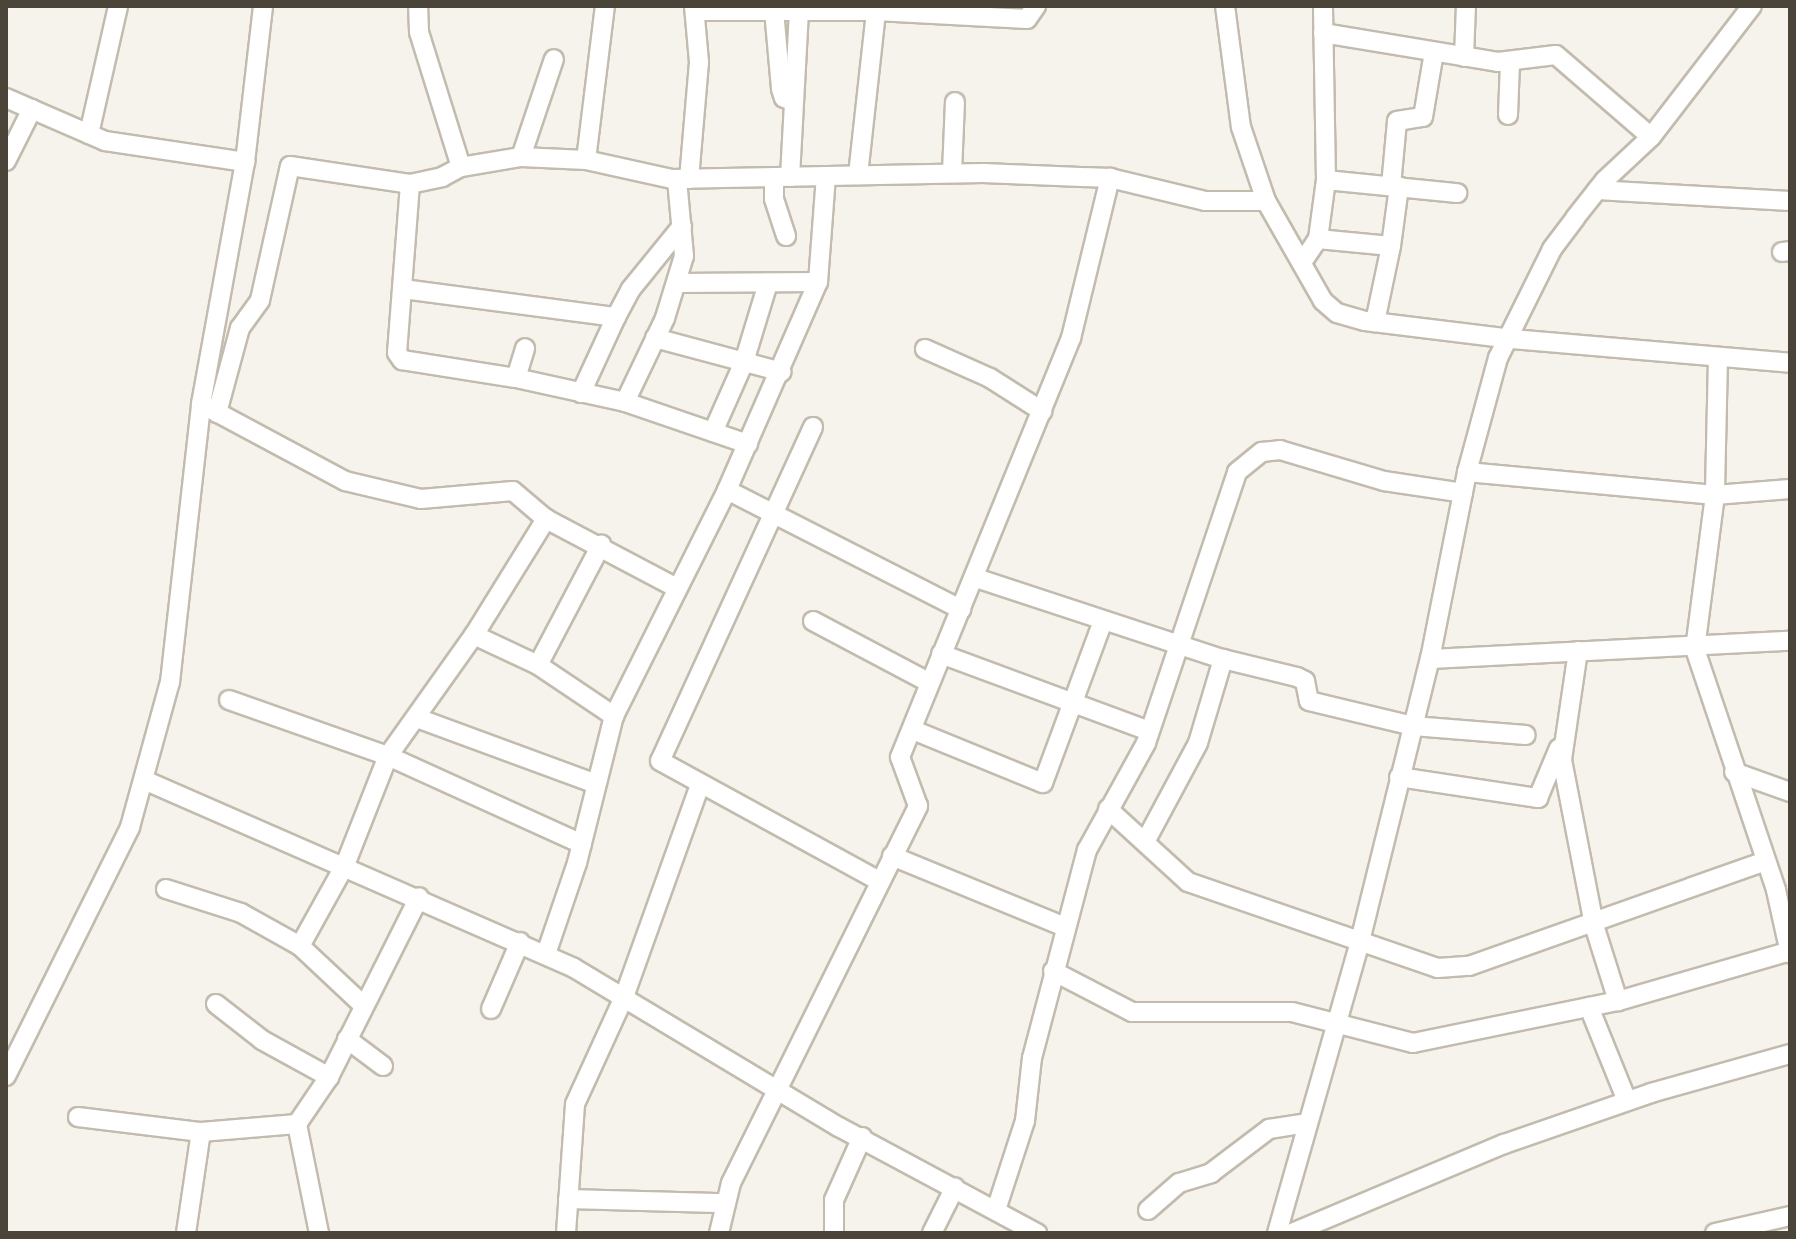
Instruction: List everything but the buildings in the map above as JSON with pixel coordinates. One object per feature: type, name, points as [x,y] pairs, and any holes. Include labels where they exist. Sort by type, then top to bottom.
[{"type":"street","points":[[89,134],[118,6]]},
{"type":"street","points":[[6,1076],[104,884],[144,780],[170,682],[245,162],[263,6]]},
{"type":"street","points":[[418,6],[419,32],[461,167]]},
{"type":"street","points":[[586,160],[605,6]]},
{"type":"street","points":[[625,402],[655,338],[677,283],[684,256],[683,179],[699,62],[695,8],[908,9],[1027,19],[1036,6]]},
{"type":"street","points":[[1225,6],[1241,127],[1266,201],[1331,308],[1346,317],[1375,322],[1512,339],[1790,363]]},
{"type":"street","points":[[1303,261],[1318,239],[1326,180],[1323,6]]},
{"type":"street","points":[[1464,57],[1466,6]]},
{"type":"street","points":[[1277,1233],[1334,1022],[1360,941],[1430,659],[1485,395],[1498,358],[1512,339],[1552,249],[1597,190],[1651,137],[1752,6]]},
{"type":"street","points":[[786,236],[774,199],[782,177],[794,101],[799,9]]},
{"type":"street","points":[[774,10],[781,89],[784,98],[794,101]]},
{"type":"street","points":[[858,175],[876,11]]},
{"type":"street","points":[[1323,33],[1510,62],[1556,55],[1651,137]]},
{"type":"street","points":[[1375,322],[1391,246],[1397,121],[1423,117],[1434,52]]},
{"type":"street","points":[[521,157],[554,59]]},
{"type":"street","points":[[1508,115],[1510,62]]},
{"type":"street","points":[[6,98],[105,141],[245,162]]},
{"type":"street","points":[[952,173],[955,102]]},
{"type":"street","points":[[6,161],[32,109]]},
{"type":"street","points":[[209,408],[240,328],[260,300],[290,166],[410,184],[442,177],[461,167],[521,157],[586,160],[683,179],[952,173],[1110,178],[1205,201],[1266,201]]},
{"type":"street","points":[[546,954],[582,844],[614,716],[727,490],[782,372],[818,282],[826,176]]},
{"type":"street","points":[[719,1233],[731,1183],[780,1091],[879,881],[918,806],[900,769],[941,654],[976,578],[1071,338],[1110,178]]},
{"type":"street","points":[[1326,180],[1457,193]]},
{"type":"street","points":[[410,184],[397,353],[402,360],[516,378],[625,402],[748,444]]},
{"type":"street","points":[[1597,190],[1790,201]]},
{"type":"street","points":[[581,393],[631,289],[682,226]]},
{"type":"street","points":[[1318,239],[1391,246]]},
{"type":"street","points":[[677,283],[818,282]]},
{"type":"street","points":[[713,432],[744,362],[768,283]]},
{"type":"street","points":[[403,289],[616,317]]},
{"type":"street","points":[[655,338],[782,372]]},
{"type":"street","points":[[516,378],[525,348]]},
{"type":"street","points":[[925,349],[990,378],[1042,411]]},
{"type":"street","points":[[1053,971],[1132,1012],[1275,1010],[1413,1043],[1618,1001],[1790,952],[1786,910],[1765,861],[1695,649],[1715,495],[1718,358]]},
{"type":"street","points":[[209,408],[345,481],[421,499],[513,491],[546,519],[601,545],[677,588]]},
{"type":"street","points":[[813,427],[770,513],[660,756],[663,764],[879,881]]},
{"type":"street","points":[[996,1210],[1025,1121],[1032,1058],[1087,850],[1149,731],[1231,485],[1248,459],[1262,452],[1280,450],[1400,485],[1463,493]]},
{"type":"street","points":[[1467,472],[1715,495],[1790,489]]},
{"type":"street","points":[[727,490],[961,609]]},
{"type":"street","points":[[300,946],[345,865],[388,756],[474,635],[546,519]]},
{"type":"street","points":[[538,665],[601,545]]},
{"type":"street","points":[[976,578],[1177,645],[1303,679],[1309,701],[1413,726],[1526,735]]},
{"type":"street","points":[[813,621],[930,683]]},
{"type":"street","points":[[913,730],[1040,784],[1073,706],[1103,621]]},
{"type":"street","points":[[474,635],[538,665],[614,716]]},
{"type":"street","points":[[1430,659],[1578,651],[1695,649],[1790,641]]},
{"type":"street","points":[[1399,777],[1538,798],[1561,745],[1578,651]]},
{"type":"street","points":[[941,654],[1073,706],[1149,731]]},
{"type":"street","points":[[1145,842],[1198,743],[1223,659]]},
{"type":"street","points":[[229,700],[388,756],[582,844]]},
{"type":"street","points":[[417,718],[596,784]]},
{"type":"street","points":[[1561,745],[1594,925],[1618,1001]]},
{"type":"street","points":[[1734,772],[1790,792]]},
{"type":"street","points":[[144,780],[546,954],[780,1091],[1037,1233]]},
{"type":"street","points":[[566,1233],[575,1104],[624,997],[700,785]]},
{"type":"street","points":[[1108,809],[1188,882],[1438,968],[1455,969],[1594,925],[1765,861]]},
{"type":"street","points":[[892,856],[1065,927]]},
{"type":"street","points":[[166,889],[241,913],[300,946],[362,1004]]},
{"type":"street","points":[[319,1233],[297,1124],[329,1077],[362,1004],[419,897]]},
{"type":"street","points":[[491,1009],[520,942]]},
{"type":"street","points":[[216,1004],[262,1040],[329,1077]]},
{"type":"street","points":[[1589,1007],[1627,1101]]},
{"type":"street","points":[[347,1039],[383,1066]]},
{"type":"street","points":[[1292,1233],[1504,1144],[1627,1101],[1790,1054]]},
{"type":"street","points":[[78,1117],[201,1132],[297,1124]]},
{"type":"street","points":[[1148,1210],[1185,1180],[1220,1167],[1256,1136],[1283,1125],[1307,1123]]},
{"type":"street","points":[[186,1233],[201,1132]]},
{"type":"street","points":[[834,1233],[834,1200],[862,1137]]},
{"type":"street","points":[[932,1233],[955,1187]]},
{"type":"street","points":[[568,1199],[726,1203]]},
{"type":"street","points":[[1715,1233],[1790,1216]]}]
